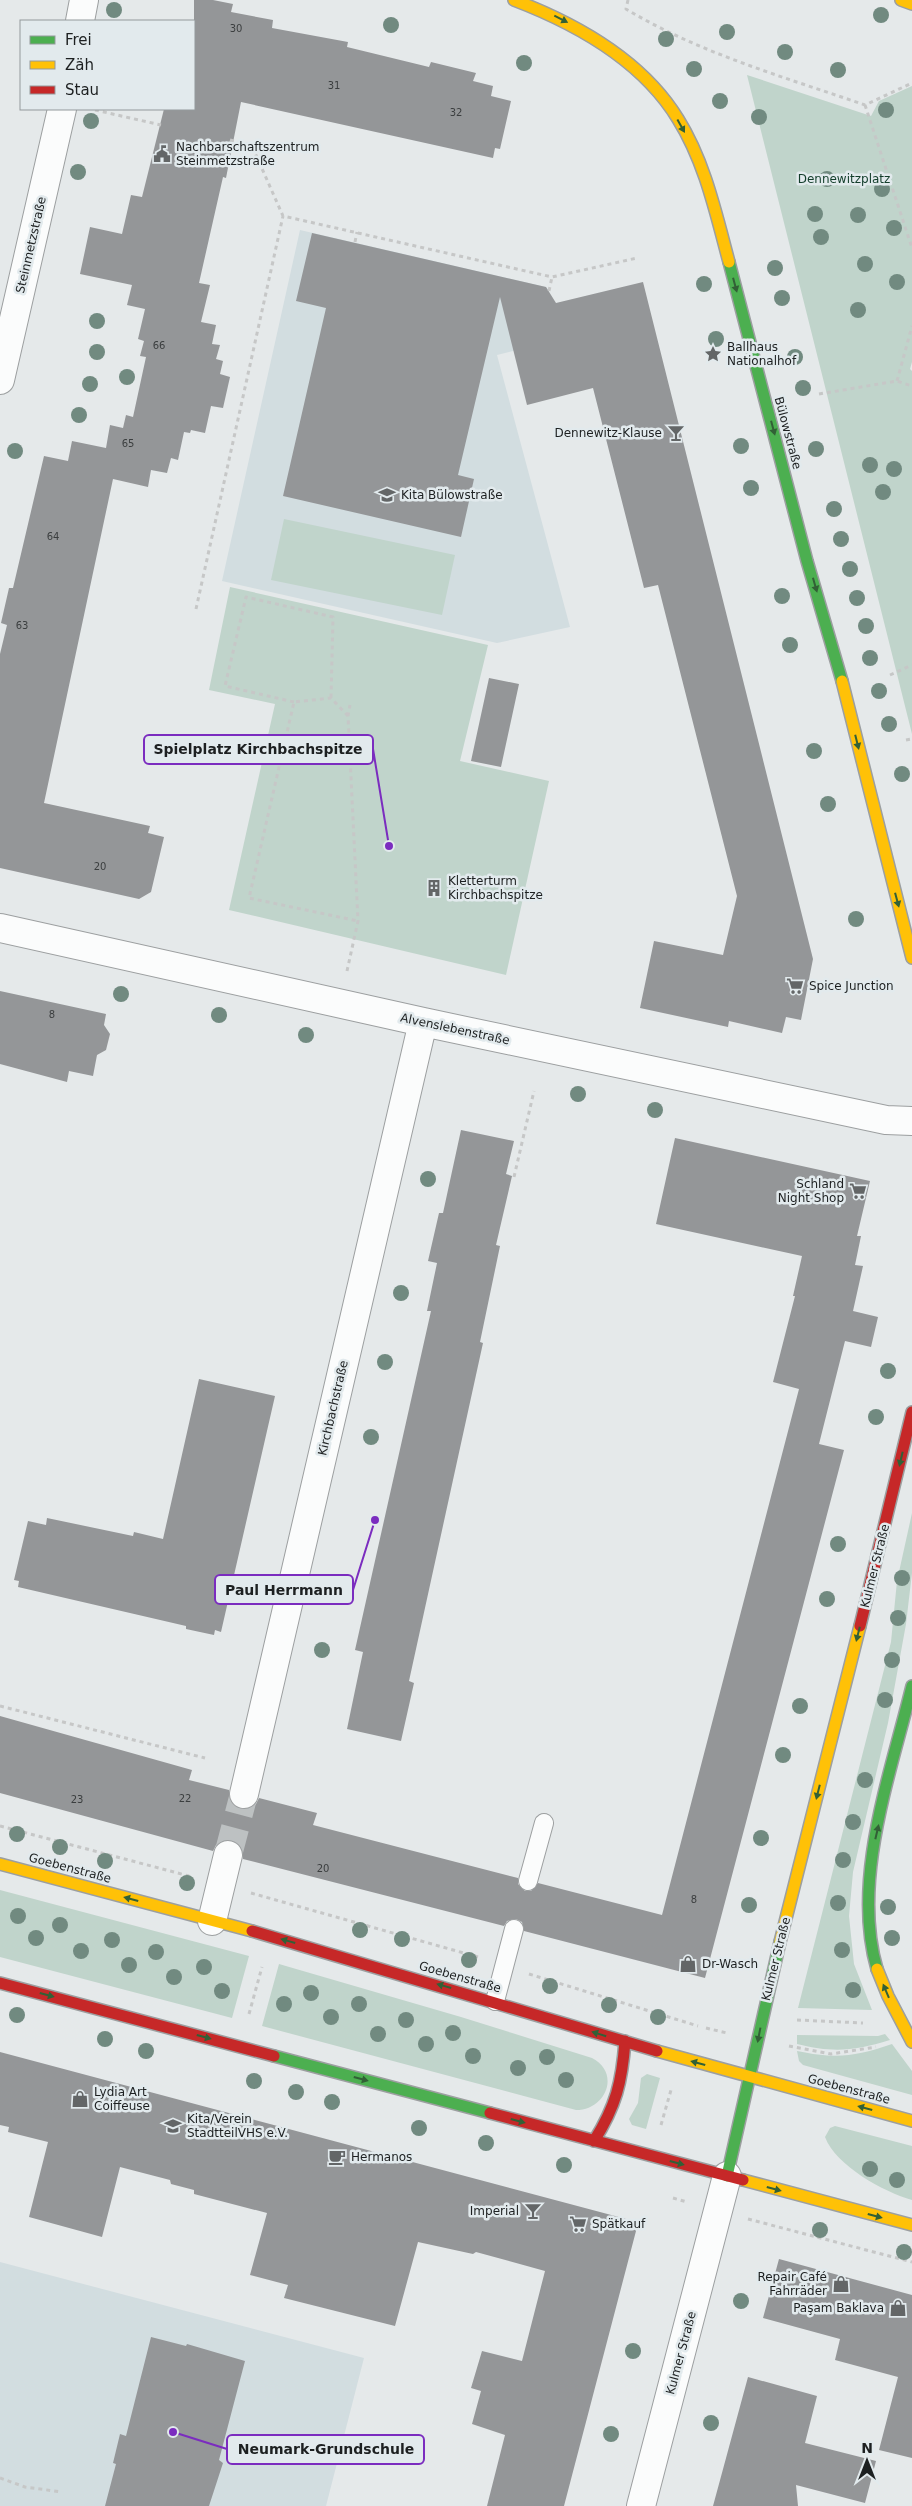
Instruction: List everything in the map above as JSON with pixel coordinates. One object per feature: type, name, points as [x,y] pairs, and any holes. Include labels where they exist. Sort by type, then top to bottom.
[{"type":"main road","name":"Bülowstraße","points":[[514,0],[560,18],[607,46],[642,76],[671,109],[693,148],[714,205],[808,561],[844,688],[912,958]]},
{"type":"main road","points":[[900,0],[912,4]]},
{"type":"main road","name":"Kulmer Straße","points":[[726,2176],[751,2077],[767,1993],[868,1596],[912,1412]]},
{"type":"main road","points":[[912,1686],[876,1839],[871,1867],[870,1921],[872,1948],[880,1976],[912,2042]]},
{"type":"main road","name":"Goebenstraße","points":[[0,1864],[212,1921],[495,2001],[751,2077],[912,2120]]},
{"type":"main road","points":[[0,1983],[912,2225]]},
{"type":"main road","points":[[594,2141],[612,2113],[620,2094],[625,2041]]},
{"type":"street","points":[[80,20],[84,0]]},
{"type":"street","name":"Steinmetzstraße","points":[[0,380],[62,110]]},
{"type":"street","name":"Alvenslebenstraße","points":[[0,928],[423,1022],[886,1120],[912,1121]]},
{"type":"street","name":"Kirchbachstraße","points":[[244,1794],[423,1022]]},
{"type":"street","points":[[212,1921],[228,1855]]},
{"type":"street","name":"Kulmer Straße","points":[[641,2506],[726,2176]]},
{"type":"lane","points":[[528,1881],[544,1823]]},
{"type":"lane","points":[[495,2001],[514,1929]]},
{"type":"path","points":[[628,0],[626,9],[648,23],[735,60],[865,105],[912,83]]},
{"type":"path","points":[[865,105],[912,248]]},
{"type":"path","points":[[93,110],[161,125]]},
{"type":"path","points":[[196,609],[283,216],[252,146],[230,140]]},
{"type":"path","points":[[283,216],[552,277],[637,258]]},
{"type":"path","points":[[355,242],[356,232]]},
{"type":"path","points":[[549,291],[552,277]]},
{"type":"path","points":[[897,381],[912,326]]},
{"type":"path","points":[[819,394],[897,381],[912,386]]},
{"type":"path","points":[[331,698],[294,702],[225,686],[246,597],[333,617],[331,698],[348,716]]},
{"type":"path","points":[[890,675],[912,665]]},
{"type":"path","points":[[294,702],[249,898],[358,921]]},
{"type":"path","points":[[340,1004],[358,921],[348,716],[350,705]]},
{"type":"path","points":[[906,740],[912,740]]},
{"type":"path","points":[[514,1178],[534,1092]]},
{"type":"path","points":[[0,1706],[205,1758]]},
{"type":"path","points":[[0,1826],[198,1879]]},
{"type":"path","points":[[246,1891],[480,1958]]},
{"type":"path","points":[[248,2022],[263,1960]]},
{"type":"path","points":[[523,1971],[676,2020]]},
{"type":"path","points":[[797,2020],[867,2023]]},
{"type":"path","points":[[797,2047],[837,2054],[881,2045]]},
{"type":"path","points":[[659,2132],[672,2084]]},
{"type":"path","points":[[783,2228],[912,2262]]},
{"type":"path","points":[[0,2478],[25,2487],[62,2492]]},
{"type":"shaded area","name":"Kita Bülowstraße","points":[[300,230],[546,287],[556,304],[564,338],[497,355],[570,627],[497,643],[222,581]]},
{"type":"shaded area","points":[[0,2262],[364,2358],[326,2506],[0,2506]]},
{"type":"green space","name":"Dennewitzplatz","points":[[747,75],[871,116],[879,101],[912,86],[912,362],[910,369],[912,371],[912,734]]},
{"type":"green space","points":[[284,519],[455,555],[442,615],[271,580]]},
{"type":"green space","points":[[230,587],[488,645],[460,761],[549,781],[506,975],[229,910],[275,704],[209,690]]},
{"type":"green space","points":[[912,1513],[912,1573],[906,1624],[888,1723],[853,1872],[849,1916],[854,1964],[872,2010],[798,2008],[891,1642],[897,1581]]},
{"type":"green space","points":[[0,1890],[249,1956],[232,2018],[0,1957]]},
{"type":"green space","points":[[279,1964],[461,2017],[592,2058],[606,2072],[608,2081],[606,2090],[602,2098],[595,2104],[576,2110],[262,2026]]},
{"type":"green space","points":[[885,2034],[890,2040],[865,2047],[844,2050],[822,2049],[797,2044],[797,2035],[878,2036]]},
{"type":"green space","points":[[892,2044],[912,2071],[912,2095],[803,2065],[799,2061],[797,2051],[834,2056],[867,2052]]},
{"type":"green space","points":[[647,2074],[660,2078],[646,2129],[632,2125],[629,2119],[638,2103],[641,2078]]},
{"type":"green space","points":[[835,2126],[912,2146],[912,2200],[875,2184],[850,2168],[839,2158],[825,2137],[830,2128]]},
{"type":"building","points":[[194,0],[213,0],[233,4],[231,12],[273,20],[272,28],[348,42],[347,47],[429,67],[431,62],[476,73],[473,81],[493,86],[491,96],[511,101],[500,149],[495,148],[493,158],[241,102],[226,178],[223,177],[199,283],[210,285],[201,322],[216,325],[212,344],[220,345],[216,359],[223,361],[220,374],[230,377],[223,408],[211,406],[205,433],[191,430],[190,433],[184,432],[178,460],[171,458],[167,473],[151,470],[148,487],[113,479],[44,803],[150,826],[148,833],[164,837],[151,892],[139,899],[0,868],[0,654],[7,625],[1,623],[9,588],[13,588],[44,456],[68,461],[72,441],[106,448],[110,425],[123,428],[126,415],[133,417],[146,357],[140,356],[144,341],[138,339],[145,309],[127,305],[132,285],[80,274],[90,227],[122,234],[131,195],[142,197],[164,110],[195,110]]},
{"type":"building","points":[[312,233],[546,287],[556,303],[643,282],[813,959],[801,1020],[786,1017],[782,1033],[729,1021],[728,1027],[640,1008],[654,941],[723,955],[737,896],[658,585],[644,588],[593,388],[527,405],[500,297],[458,475],[474,479],[461,537],[283,496],[326,308],[296,301]]},
{"type":"building","points":[[489,678],[519,684],[501,767],[471,761]]},
{"type":"building","points":[[0,991],[106,1014],[104,1025],[110,1034],[106,1050],[97,1055],[93,1076],[69,1071],[67,1082],[0,1064]]},
{"type":"building","points":[[461,1130],[514,1141],[506,1174],[512,1176],[496,1245],[500,1246],[480,1342],[483,1343],[409,1681],[414,1683],[401,1741],[347,1729],[363,1652],[355,1650],[431,1311],[427,1311],[437,1263],[428,1261],[439,1213],[443,1213]]},
{"type":"building","points":[[675,1138],[870,1181],[857,1236],[861,1236],[855,1265],[863,1266],[853,1311],[878,1317],[871,1347],[845,1341],[819,1444],[844,1450],[705,1978],[524,1931],[522,1922],[516,1919],[507,1921],[504,1926],[243,1859],[243,1850],[238,1843],[232,1840],[223,1840],[216,1845],[213,1851],[0,1793],[0,1716],[192,1770],[189,1780],[229,1790],[229,1799],[234,1806],[240,1809],[249,1809],[256,1804],[259,1798],[317,1813],[313,1825],[518,1878],[518,1884],[525,1891],[531,1891],[538,1883],[662,1915],[799,1389],[773,1382],[795,1296],[793,1296],[802,1256],[656,1224]]},
{"type":"building","points":[[199,1379],[275,1396],[221,1632],[215,1630],[214,1635],[186,1629],[186,1626],[18,1587],[19,1581],[14,1580],[28,1521],[46,1525],[47,1518],[133,1536],[134,1532],[163,1539]]},
{"type":"building","points":[[0,2052],[630,2220],[636,2231],[564,2506],[487,2506],[505,2435],[472,2424],[481,2391],[471,2388],[482,2351],[522,2361],[545,2271],[476,2252],[473,2254],[418,2242],[395,2326],[284,2298],[288,2285],[250,2275],[267,2213],[194,2194],[194,2190],[171,2184],[170,2180],[120,2167],[102,2237],[29,2217],[48,2142],[8,2132],[9,2127],[0,2125]]},
{"type":"building","points":[[779,2259],[912,2295],[912,2458],[879,2450],[898,2377],[835,2360],[840,2339],[763,2318]]},
{"type":"building","points":[[151,2337],[186,2346],[187,2344],[245,2361],[219,2460],[223,2463],[209,2506],[105,2506],[116,2464],[113,2463],[120,2434],[126,2436]]},
{"type":"building","points":[[748,2377],[817,2396],[805,2443],[876,2461],[865,2503],[796,2485],[798,2506],[713,2506]]},
{"type":"tunnel","points":[[228,1855],[244,1794]]},
{"type":"traffic: fast","points":[[729,262],[807,561],[842,681]]},
{"type":"traffic: fast","points":[[877,1969],[870,1935],[871,1863],[885,1790],[912,1686]]},
{"type":"traffic: fast","points":[[727,2176],[780,1942]]},
{"type":"traffic: fast","points":[[274,2056],[490,2113]]},
{"type":"traffic: slow","points":[[514,0],[561,20],[606,46],[646,79],[663,98],[678,119],[703,170],[729,262]]},
{"type":"traffic: slow","points":[[901,0],[912,4]]},
{"type":"traffic: slow","points":[[842,681],[912,958]]},
{"type":"traffic: slow","points":[[780,1942],[860,1626]]},
{"type":"traffic: slow","points":[[0,1864],[252,1931]]},
{"type":"traffic: slow","points":[[877,1969],[888,1996],[912,2042]]},
{"type":"traffic: slow","points":[[657,2051],[912,2121]]},
{"type":"traffic: slow","points":[[743,2180],[912,2225]]},
{"type":"traffic: jam","points":[[860,1626],[912,1412]]},
{"type":"traffic: jam","points":[[252,1931],[657,2051]]},
{"type":"traffic: jam","points":[[0,1983],[274,2056]]},
{"type":"traffic: jam","points":[[594,2141],[608,2116],[617,2093],[625,2041]]},
{"type":"traffic: jam","points":[[490,2113],[743,2180]]},
{"type":"place","name":"Nachbarschaftszentrum Steinmetzstraße","points":[[162,154]]},
{"type":"place","name":"Ballhaus Nationalhof","points":[[713,354]]},
{"type":"place","name":"Dennewitz-Klause","points":[[676,433]]},
{"type":"place","name":"Kita Bülowstraße","points":[[387,495]]},
{"type":"place","name":"Spielplatz Kirchbachspitze","points":[[389,846]]},
{"type":"place","name":"Kletterturm Kirchbachspitze","points":[[434,888]]},
{"type":"place","name":"Spice Junction","points":[[795,986]]},
{"type":"place","name":"Schland Night Shop","points":[[858,1191]]},
{"type":"place","name":"Paul Herrmann","points":[[375,1520]]},
{"type":"place","name":"Dr-Wasch","points":[[688,1964]]},
{"type":"place","name":"Lydia Art Coiffeuse","points":[[80,2099]]},
{"type":"place","name":"Kita/Verein StadtteilVHS e.V.","points":[[173,2126]]},
{"type":"place","name":"Hermanos","points":[[337,2157]]},
{"type":"place","name":"Imperial","points":[[533,2211]]},
{"type":"place","name":"Spätkauf","points":[[578,2224]]},
{"type":"place","name":"Repair Café Fahrräder","points":[[841,2284]]},
{"type":"place","name":"Paşam Baklava","points":[[898,2308]]},
{"type":"place","name":"Neumark-Grundschule","points":[[173,2432]]}]
